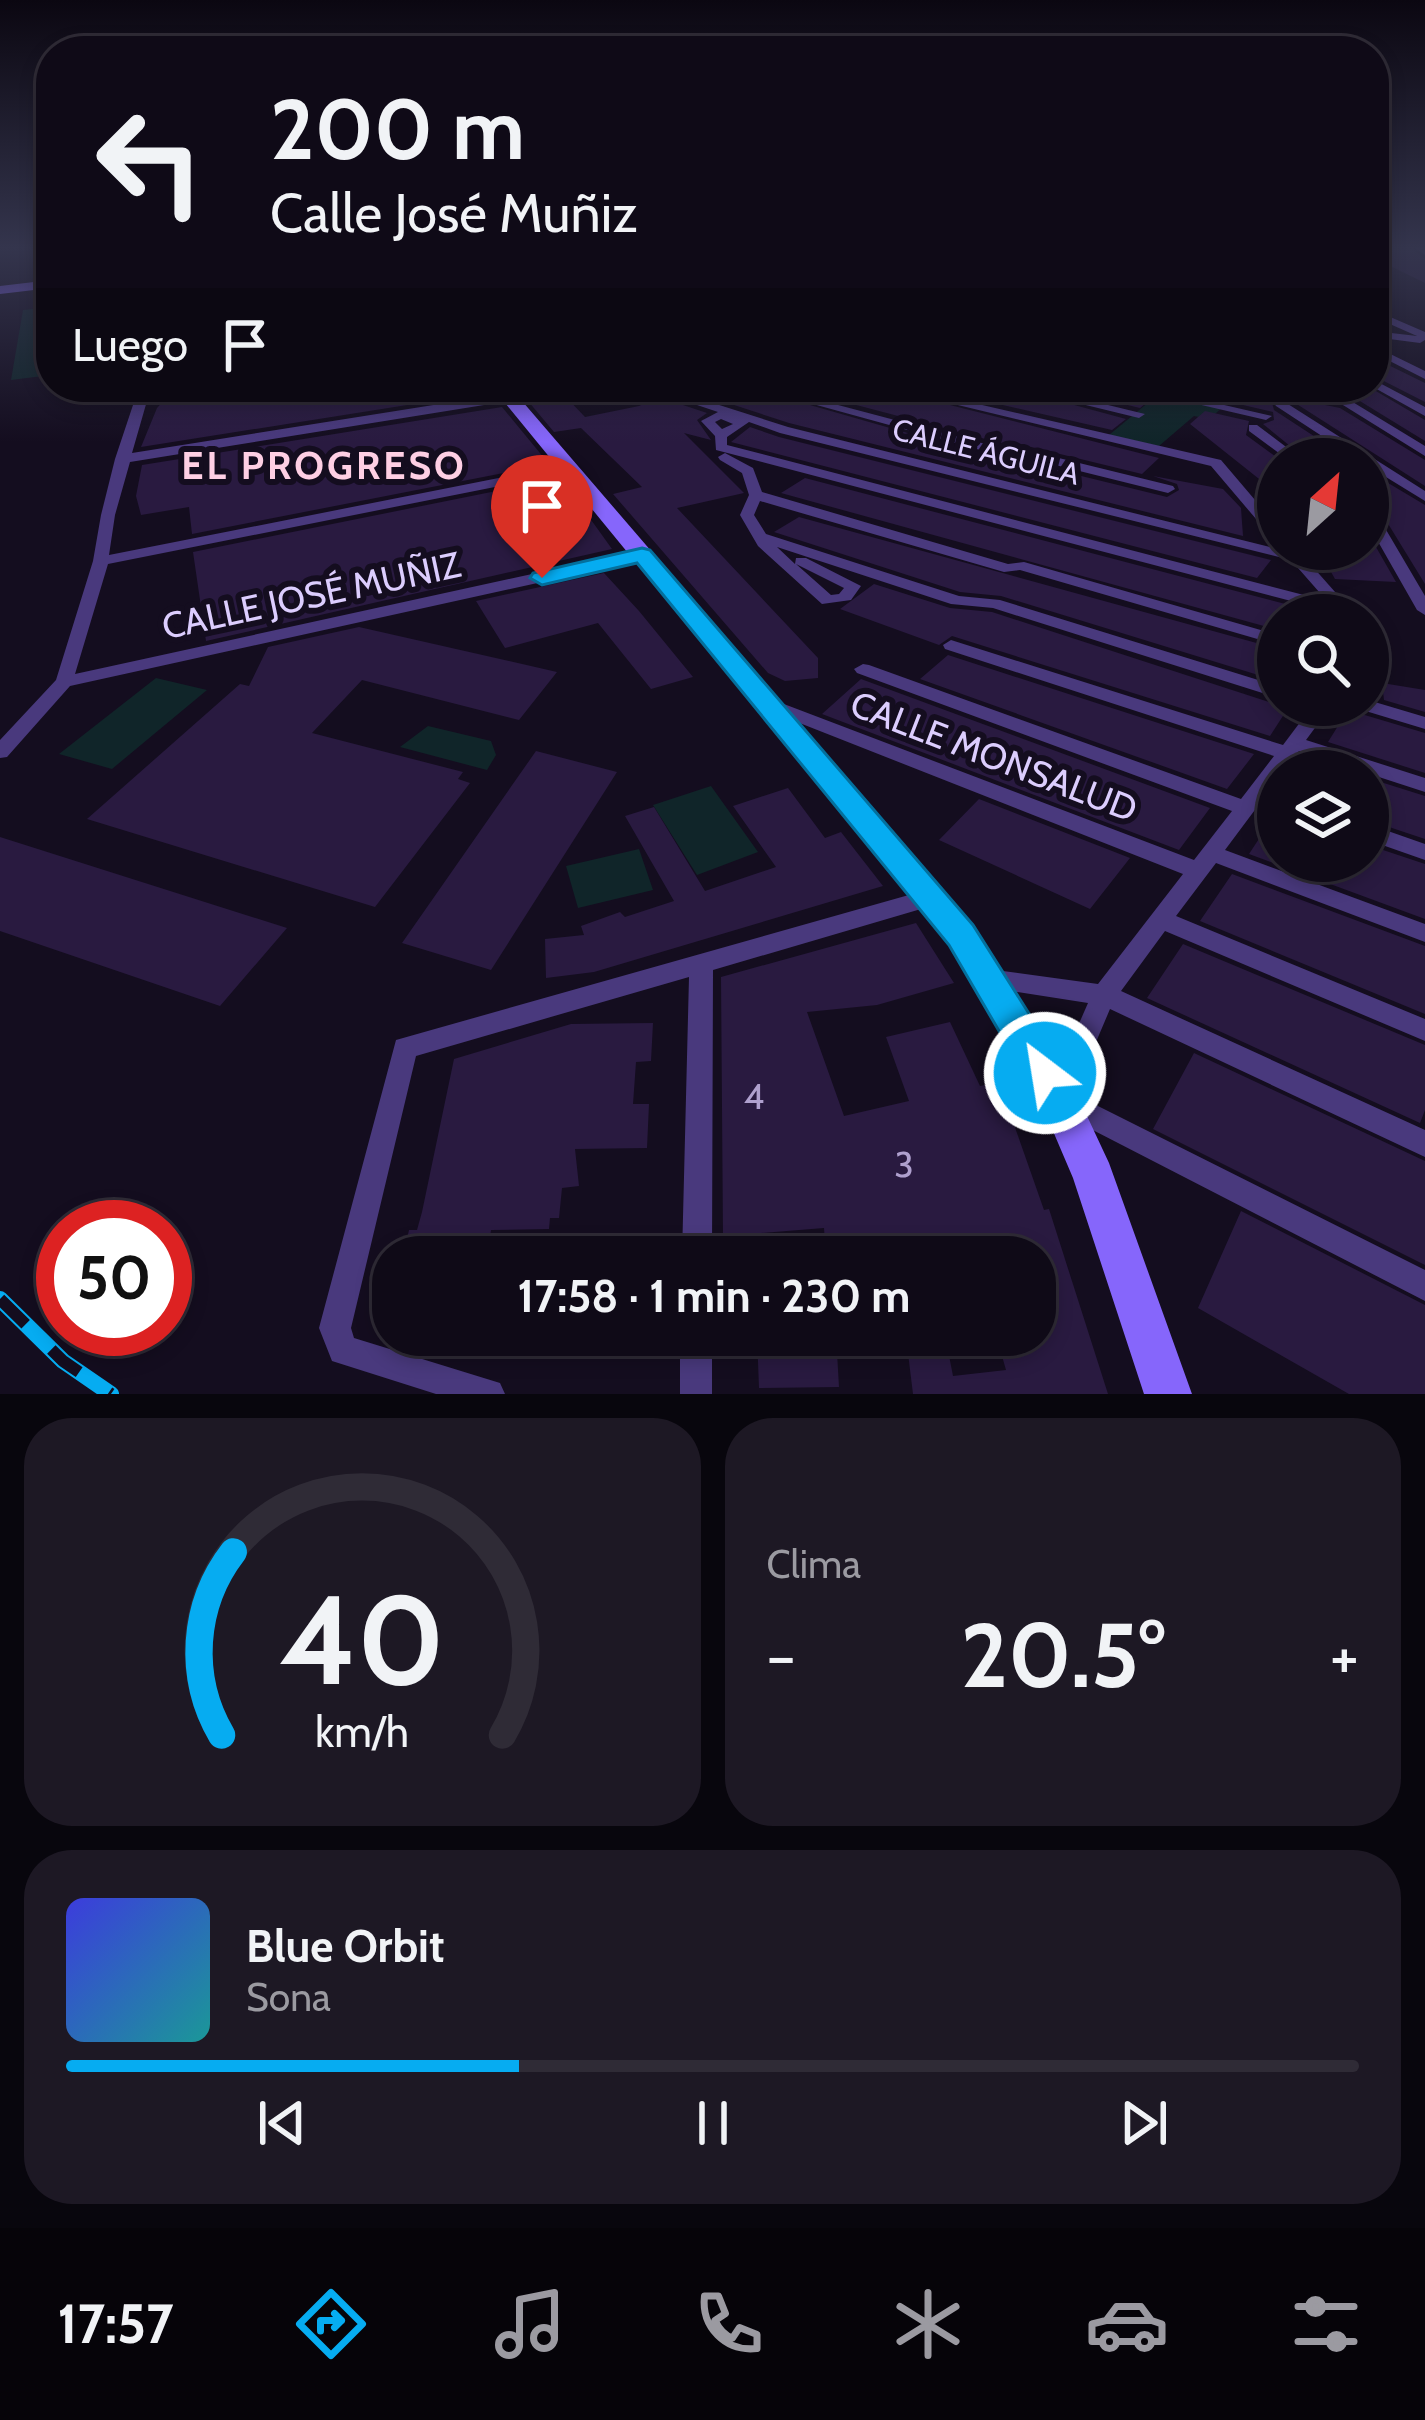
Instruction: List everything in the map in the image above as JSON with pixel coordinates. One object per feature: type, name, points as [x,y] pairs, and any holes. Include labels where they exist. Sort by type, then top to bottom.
[{"type":"main road","points":[[514,402],[930,898],[988,979],[1060,1099],[1094,1177],[1168,1394]]},
{"type":"street","points":[[1389,320],[1425,338]]},
{"type":"street","points":[[1389,335],[1425,338]]},
{"type":"street","points":[[1389,357],[1425,376]]},
{"type":"street","points":[[1389,392],[1425,412]]},
{"type":"street","points":[[0,752],[64,682],[101,561],[122,459],[140,402]]},
{"type":"street","points":[[122,459],[448,402]]},
{"type":"street","name":"CALLE ÁGUILA","points":[[699,402],[784,430],[1257,544]]},
{"type":"street","points":[[816,402],[1168,489]]},
{"type":"street","points":[[954,402],[1216,464],[1257,512]]},
{"type":"street","points":[[1085,402],[1139,414]]},
{"type":"street","points":[[1200,402],[1266,416]]},
{"type":"street","points":[[1288,402],[1337,438]]},
{"type":"street","points":[[1344,402],[1425,452]]},
{"type":"street","points":[[1252,428],[1266,438]]},
{"type":"street","points":[[721,435],[722,447],[1278,594]]},
{"type":"street","points":[[1140,482],[1171,452]]},
{"type":"street","points":[[725,457],[748,471],[756,495],[747,515],[761,540],[828,601],[845,597],[853,586],[761,540]]},
{"type":"street","points":[[101,561],[570,468]]},
{"type":"street","points":[[1389,474],[1425,497]]},
{"type":"street","points":[[756,495],[1009,569],[1019,565],[1257,634]]},
{"type":"street","points":[[761,540],[957,601],[994,603],[1257,685]]},
{"type":"street","points":[[1389,547],[1425,610]]},
{"type":"street","name":"CALLE JOSÉ MUÑIZ","points":[[64,682],[642,555]]},
{"type":"street","points":[[1308,570],[1329,594]]},
{"type":"street","points":[[951,644],[1425,785]]},
{"type":"street","points":[[862,670],[1257,799]]},
{"type":"street","name":"CALLE MONSALUD","points":[[765,704],[1205,862],[1425,933]]},
{"type":"street","points":[[1389,712],[1425,723]]},
{"type":"street","points":[[1291,748],[1307,726]]},
{"type":"street","points":[[1257,803],[1205,862],[1104,994],[1060,1099],[1425,1286]]},
{"type":"street","points":[[1389,839],[1425,852]]},
{"type":"street","points":[[489,1394],[343,1350],[334,1328],[405,1048],[930,898]]},
{"type":"street","points":[[1162,920],[1425,1030]]},
{"type":"street","points":[[697,1236],[700,963]]},
{"type":"street","points":[[988,979],[1104,994],[1425,1144]]},
{"type":"street","points":[[696,1356],[696,1394]]},
{"type":"green space","points":[[23,312],[36,312],[36,377],[11,380]]},
{"type":"green space","points":[[1149,402],[1223,407],[1209,419],[1194,416],[1159,446],[1109,435]]},
{"type":"green space","points":[[156,678],[207,690],[112,769],[59,754]]},
{"type":"green space","points":[[428,726],[491,741],[496,755],[487,770],[400,747]]},
{"type":"green space","points":[[711,786],[758,852],[697,875],[653,805]]},
{"type":"green space","points":[[639,849],[653,890],[578,908],[566,866]]},
{"type":"building","points":[[1389,365],[1425,383],[1425,402],[1389,384]]},
{"type":"building","points":[[1389,399],[1425,420],[1425,441],[1361,402]]},
{"type":"building","points":[[163,402],[426,402],[141,447]]},
{"type":"building","points":[[529,402],[571,402],[585,417],[648,402],[674,402],[707,413],[697,420],[711,440],[684,433],[744,493],[677,508],[818,658],[818,678],[785,681],[768,673],[613,494],[642,487],[581,428],[554,432]]},
{"type":"building","points":[[725,402],[799,402],[1012,463],[1020,461],[1167,497],[1179,490],[1177,484],[1153,476],[1223,489],[1241,508],[1243,536],[789,423]]},
{"type":"building","points":[[845,402],[938,402],[1159,458],[1142,474]]},
{"type":"building","points":[[990,402],[1063,402],[1126,419],[1112,430]]},
{"type":"building","points":[[1115,402],[1147,402],[1140,408]]},
{"type":"building","points":[[1230,402],[1272,402],[1274,410],[1317,438],[1280,438],[1263,424],[1274,420],[1273,412]]},
{"type":"building","points":[[1294,402],[1340,408],[1425,460],[1425,486],[1389,463],[1389,438],[1350,438]]},
{"type":"building","points":[[502,407],[549,464],[192,534],[189,507],[141,515],[136,496],[142,465]]},
{"type":"building","points":[[1205,411],[1249,421],[1246,435],[1257,443],[1257,477],[1190,424]]},
{"type":"building","points":[[750,427],[1257,556],[1257,570],[1263,570],[1257,578],[731,442]]},
{"type":"building","points":[[561,478],[612,549],[206,641],[193,552]]},
{"type":"building","points":[[805,478],[1257,596],[1257,624],[781,493]]},
{"type":"building","points":[[1389,484],[1425,505],[1425,584],[1389,525]]},
{"type":"building","points":[[799,517],[1257,643],[1257,675],[1001,596],[960,592],[774,532]]},
{"type":"building","points":[[1330,570],[1389,570],[1396,582],[1335,579]]},
{"type":"building","points":[[604,573],[693,677],[651,689],[598,623],[505,648],[476,601]]},
{"type":"building","points":[[874,584],[950,608],[992,612],[1257,698],[1257,726],[1276,726],[1270,736],[952,636],[939,645],[840,609]]},
{"type":"building","points":[[359,627],[557,672],[519,720],[362,680],[312,733],[463,772],[458,779],[470,783],[375,907],[87,819],[240,684],[249,686],[268,647]]},
{"type":"building","points":[[948,655],[1254,754],[1227,789],[920,679]]},
{"type":"building","points":[[861,679],[1210,808],[1179,850],[822,714]]},
{"type":"building","points":[[1389,684],[1425,690],[1425,712],[1389,701]]},
{"type":"building","points":[[1389,722],[1425,733],[1425,773],[1389,761],[1389,750],[1353,750],[1328,742],[1338,726],[1389,726]]},
{"type":"building","points":[[536,751],[617,772],[491,970],[402,943]]},
{"type":"building","points":[[1389,785],[1425,796],[1425,839],[1389,827]]},
{"type":"building","points":[[788,788],[825,838],[841,832],[883,886],[594,972],[546,978],[545,939],[584,935],[581,926],[674,901],[625,816],[654,807],[705,891],[776,867],[733,806]]},
{"type":"building","points":[[979,799],[1130,858],[1090,909],[939,840]]},
{"type":"building","points":[[0,837],[287,928],[220,1006],[0,931]]},
{"type":"building","points":[[1389,852],[1425,864],[1425,919],[1325,882],[1389,882]]},
{"type":"building","points":[[1232,874],[1425,946],[1425,1014],[1200,921]]},
{"type":"building","points":[[916,923],[954,983],[877,1005],[807,1012],[844,1116],[909,1101],[886,1037],[950,1022],[980,1086],[999,1082],[1044,1210],[1049,1209],[1108,1394],[913,1394],[908,1356],[949,1356],[953,1376],[1006,1370],[1002,1356],[1056,1356],[1056,1236],[825,1236],[824,1228],[723,1236],[721,977]]},
{"type":"building","points":[[1183,944],[1425,1045],[1425,1110],[1420,1123],[1147,998]]},
{"type":"building","points":[[653,1023],[651,1061],[636,1062],[633,1104],[649,1104],[647,1148],[575,1149],[579,1186],[562,1188],[559,1218],[550,1218],[549,1229],[491,1230],[490,1236],[408,1236],[409,1230],[417,1230],[422,1212],[454,1059],[571,1024]]},
{"type":"building","points":[[1194,1053],[1425,1161],[1425,1265],[1153,1129]]},
{"type":"building","points":[[1241,1211],[1425,1305],[1425,1394],[1349,1394],[1198,1308]]},
{"type":"building","points":[[758,1356],[837,1356],[839,1387],[759,1388]]},
{"type":"railway","points":[[0,1299],[63,1361],[111,1394]]},
{"type":"district","name":"EL PROGRESO","points":[[324,465]]},
{"type":"route","points":[[542,578],[642,555],[961,935],[1045,1073]]}]
